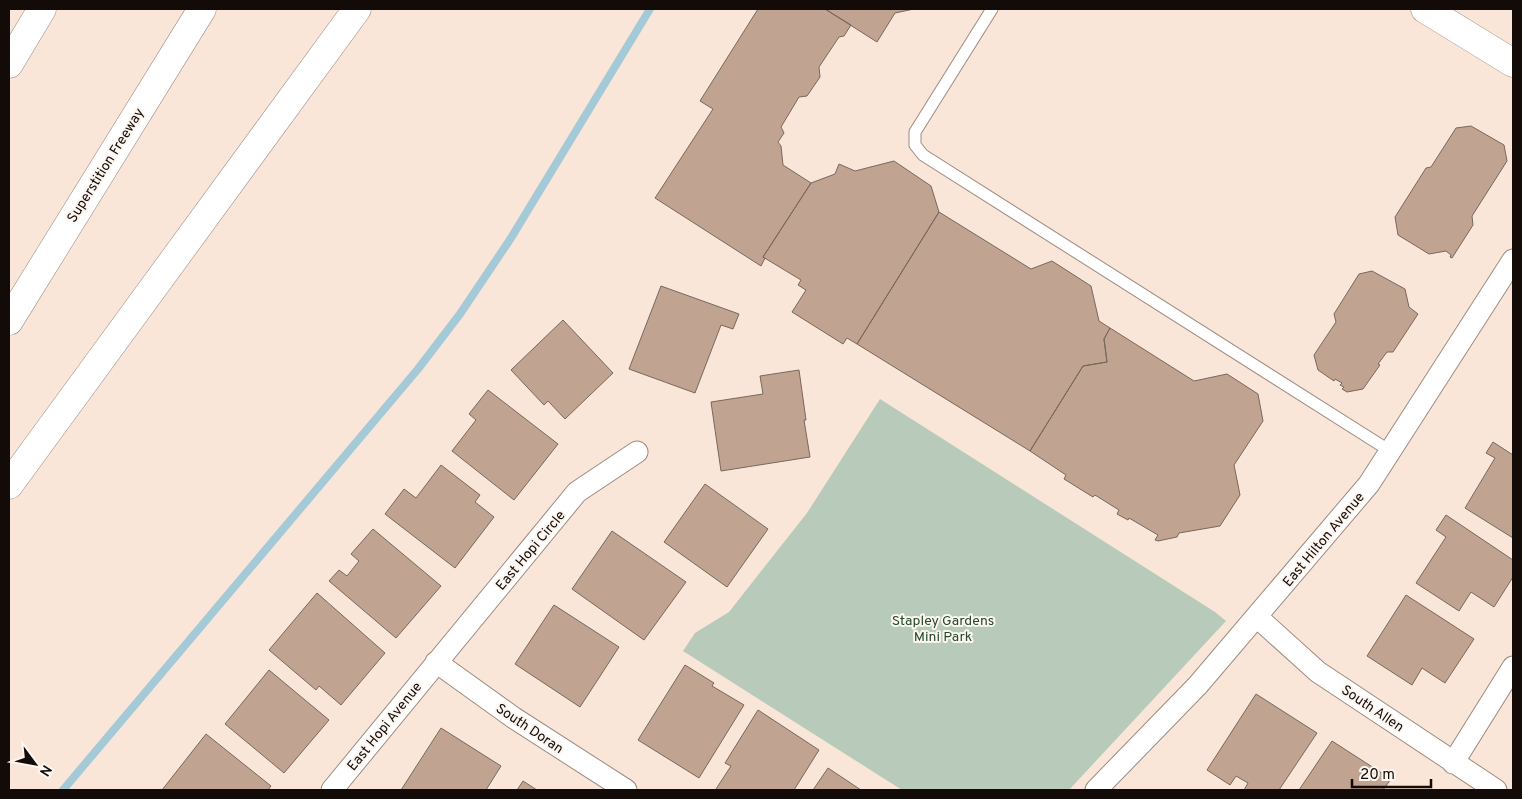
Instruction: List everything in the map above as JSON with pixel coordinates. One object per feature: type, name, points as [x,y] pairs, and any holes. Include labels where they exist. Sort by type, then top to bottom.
[{"type":"main road","points":[[9,64],[42,9]]},
{"type":"main road","name":"Superstition Freeway","points":[[9,321],[202,9]]},
{"type":"main road","points":[[9,485],[357,9]]},
{"type":"main road","points":[[1425,9],[1513,63]]},
{"type":"street","name":"East Hilton Avenue","points":[[1096,790],[1198,685],[1370,484],[1513,260]]},
{"type":"street","name":"East Hopi Circle","points":[[436,662],[577,492],[637,452]]},
{"type":"street","name":"South Allen","points":[[1257,618],[1318,672],[1496,790]]},
{"type":"street","name":"East Hopi Avenue","points":[[332,790],[436,662]]},
{"type":"street","name":"South Doran","points":[[436,662],[514,718],[626,790]]},
{"type":"street","points":[[1453,763],[1513,668]]},
{"type":"lane","points":[[992,9],[915,132],[915,145],[923,155],[1390,451]]},
{"type":"green space","name":"Stapley Gardens Mini Park","points":[[880,399],[1215,612],[1226,621],[1069,790],[902,790],[683,651],[695,633],[729,612],[807,513]]},
{"type":"building","points":[[758,9],[825,9],[851,25],[844,36],[839,37],[819,67],[820,77],[807,96],[799,97],[781,127],[784,133],[778,142],[781,146],[783,165],[811,183],[763,257],[765,258],[761,266],[655,198],[713,109],[700,101]]},
{"type":"building","points":[[825,9],[914,9],[895,13],[877,42]]},
{"type":"building","points":[[1471,126],[1504,145],[1507,161],[1472,216],[1473,225],[1452,258],[1446,251],[1429,254],[1398,235],[1395,217],[1426,168],[1431,167],[1456,128]]},
{"type":"building","points":[[894,161],[931,186],[939,212],[857,344],[847,338],[843,344],[792,312],[806,290],[798,285],[801,280],[763,257],[811,183],[835,174],[839,164],[855,171]]},
{"type":"building","points":[[939,212],[1031,269],[1052,261],[1091,286],[1099,321],[1110,328],[1104,339],[1107,362],[1083,366],[1030,451],[857,344]]},
{"type":"building","points":[[1372,271],[1405,289],[1409,307],[1418,314],[1393,352],[1387,352],[1378,364],[1380,365],[1363,389],[1347,392],[1342,389],[1344,387],[1340,385],[1342,383],[1335,379],[1334,381],[1318,370],[1314,355],[1336,322],[1334,314],[1359,274]]},
{"type":"building","points":[[661,286],[739,314],[733,329],[721,325],[695,393],[629,369]]},
{"type":"building","points":[[563,320],[613,373],[565,419],[548,401],[544,405],[511,370]]},
{"type":"building","points":[[1110,328],[1194,381],[1227,374],[1258,394],[1263,421],[1234,465],[1240,495],[1220,526],[1179,533],[1177,537],[1155,540],[1158,535],[1129,518],[1128,520],[1117,514],[1119,510],[1064,479],[1066,475],[1030,451],[1083,366],[1107,362],[1104,339]]},
{"type":"building","points":[[799,370],[810,457],[721,471],[711,402],[763,394],[760,376]]},
{"type":"building","points":[[488,390],[558,444],[514,500],[452,451],[476,420],[469,414]]},
{"type":"building","points":[[1493,442],[1513,455],[1513,538],[1465,508],[1495,458],[1486,453]]},
{"type":"building","points":[[441,465],[480,495],[475,502],[494,517],[455,568],[385,514],[404,489],[416,498]]},
{"type":"building","points":[[705,484],[768,529],[727,587],[664,542]]},
{"type":"building","points":[[1446,515],[1513,560],[1513,577],[1494,607],[1471,592],[1459,611],[1416,583],[1446,537],[1436,530]]},
{"type":"building","points":[[373,529],[441,586],[396,638],[329,581],[339,570],[347,576],[359,561],[351,554]]},
{"type":"building","points":[[612,531],[686,582],[644,640],[572,589]]},
{"type":"building","points":[[317,593],[385,653],[341,705],[319,686],[316,690],[269,650]]},
{"type":"building","points":[[1406,595],[1474,639],[1445,683],[1422,668],[1412,685],[1367,656]]},
{"type":"building","points":[[554,605],[619,647],[580,707],[515,664]]},
{"type":"building","points":[[685,665],[714,683],[712,686],[744,705],[699,778],[638,740]]},
{"type":"building","points":[[269,670],[329,720],[284,773],[225,724]]},
{"type":"building","points":[[1256,694],[1317,733],[1279,790],[1244,790],[1248,783],[1236,776],[1230,785],[1207,770]]},
{"type":"building","points":[[758,710],[819,750],[794,790],[716,789],[731,766],[725,763]]},
{"type":"building","points":[[441,728],[501,766],[486,790],[401,790]]},
{"type":"building","points":[[206,734],[271,786],[268,790],[162,790]]},
{"type":"building","points":[[1332,741],[1391,779],[1383,790],[1299,790]]},
{"type":"building","points":[[828,768],[861,790],[813,790]]},
{"type":"building","points":[[523,781],[537,790],[517,790]]},
{"type":"waterway","points":[[63,790],[418,369],[460,314],[511,238],[650,9]]}]
